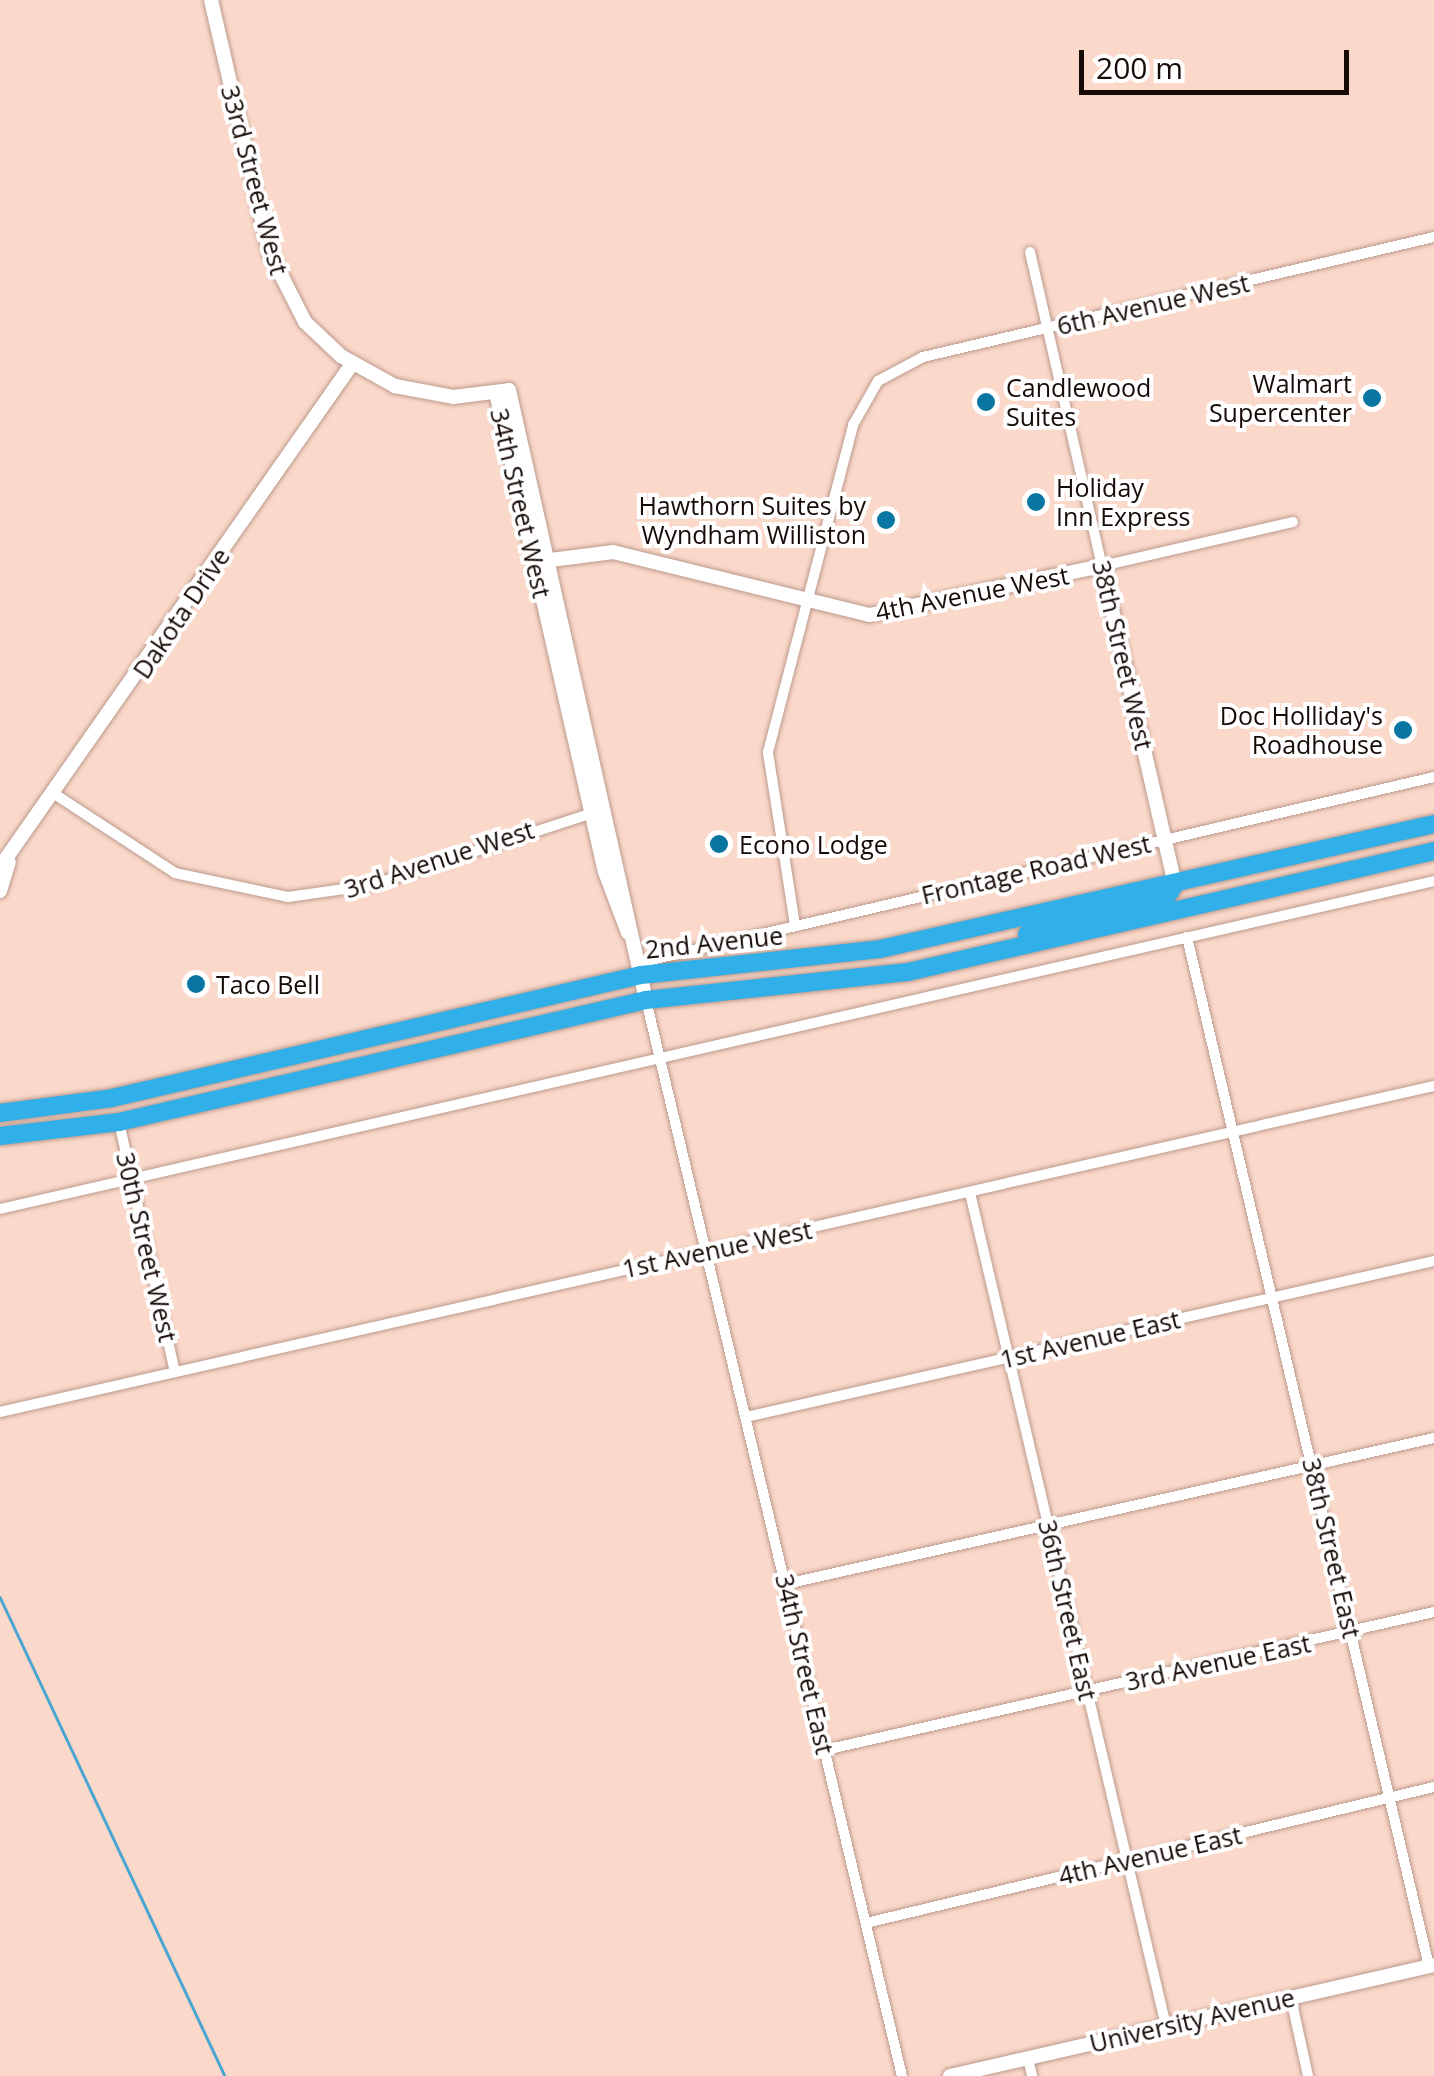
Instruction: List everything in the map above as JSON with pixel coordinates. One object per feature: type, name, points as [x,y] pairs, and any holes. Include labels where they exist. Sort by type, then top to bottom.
[{"type":"highway","name":"2nd Avenue","points":[[0,1113],[112,1098],[639,969],[880,949],[1434,824]]},
{"type":"highway","name":"2nd Avenue","points":[[0,1136],[118,1122],[646,1000],[862,977],[1434,851]]},
{"type":"highway","points":[[862,977],[1166,898],[1175,884]]},
{"type":"street","name":"33rd Street West","points":[[211,0],[274,266],[305,322],[352,364],[424,394],[496,393]]},
{"type":"street","name":"6th Avenue West","points":[[806,602],[853,424],[878,382],[916,358],[1434,237]]},
{"type":"street","name":"38th Street West","points":[[1030,252],[1175,884]]},
{"type":"street","name":"Dakota Drive","points":[[0,891],[5,865],[352,364]]},
{"type":"street","name":"34th Street West","points":[[496,393],[509,390],[542,561],[704,1252]]},
{"type":"street","name":"4th Avenue West","points":[[542,561],[613,552],[806,602],[888,614],[1293,522]]},
{"type":"street","points":[[796,924],[767,763],[806,602]]},
{"type":"street","name":"Frontage Road West","points":[[639,969],[796,924],[1434,778]]},
{"type":"street","name":"3rd Avenue West","points":[[56,795],[176,873],[288,896],[372,885],[599,810]]},
{"type":"street","points":[[0,1209],[1434,880]]},
{"type":"street","points":[[1187,937],[1232,1131]]},
{"type":"street","name":"1st Avenue West","points":[[0,1412],[1434,1086]]},
{"type":"street","name":"30th Street West","points":[[118,1122],[175,1372]]},
{"type":"street","name":"38th Street East","points":[[1232,1131],[1431,1965]]},
{"type":"street","name":"36th Street East","points":[[970,1193],[1166,2026]]},
{"type":"street","name":"34th Street East","points":[[704,1252],[902,2076]]},
{"type":"street","name":"1st Avenue East","points":[[746,1417],[1434,1261]]},
{"type":"street","points":[[786,1584],[1434,1438]]},
{"type":"street","name":"3rd Avenue East","points":[[826,1750],[1434,1612]]},
{"type":"street","name":"4th Avenue East","points":[[866,1923],[1434,1786]]},
{"type":"street","name":"University Avenue","points":[[950,2076],[1431,1965]]},
{"type":"street","points":[[1291,1998],[1308,2076]]},
{"type":"street","points":[[1028,2058],[1032,2076]]},
{"type":"waterway","points":[[0,1597],[225,2076]]},
{"type":"place","name":"Walmart Supercenter","points":[[1372,398]]},
{"type":"place","name":"Candlewood Suites","points":[[986,402]]},
{"type":"place","name":"Holiday Inn Express","points":[[1036,502]]},
{"type":"place","name":"Hawthorn Suites by Wyndham Williston","points":[[886,520]]},
{"type":"place","name":"Doc Holliday's Roadhouse","points":[[1403,730]]},
{"type":"place","name":"Econo Lodge","points":[[719,844]]},
{"type":"place","name":"Taco Bell","points":[[196,984]]}]
